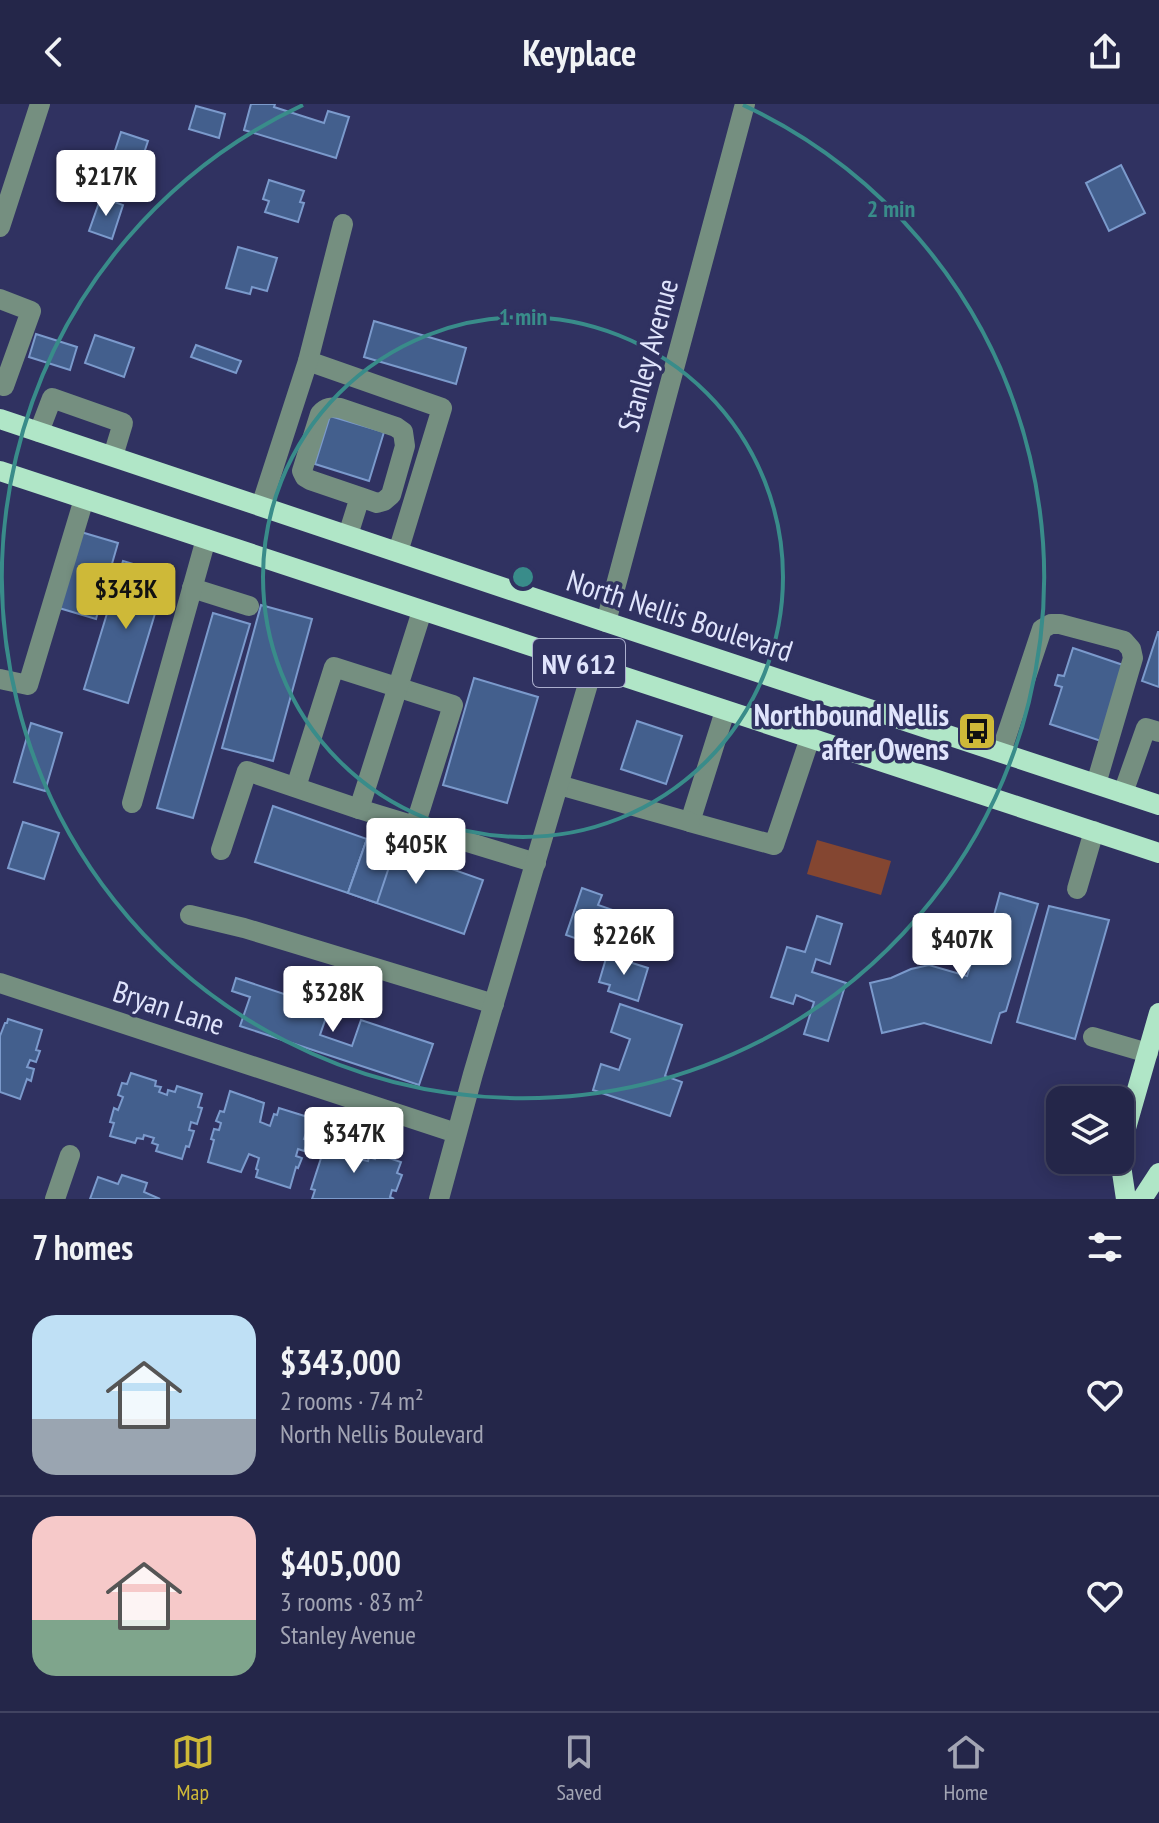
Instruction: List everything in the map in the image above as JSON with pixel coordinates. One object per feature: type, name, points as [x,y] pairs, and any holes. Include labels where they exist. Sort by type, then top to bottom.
[{"type":"main road","name":"North Nellis Boulevard","points":[[0,419],[1159,805]]},
{"type":"main road","name":"NV 612","points":[[0,471],[1159,853]]},
{"type":"main road","points":[[1134,1101],[1159,1013]]},
{"type":"main road","points":[[1142,1199],[1159,1173]]},
{"type":"main road","points":[[1122,1174],[1126,1199]]},
{"type":"street","points":[[0,227],[40,104]]},
{"type":"street","name":"Stanley Avenue","points":[[606,622],[745,104]]},
{"type":"street","points":[[261,506],[308,361],[343,224]]},
{"type":"street","points":[[0,299],[31,311],[4,386]]},
{"type":"street","points":[[308,361],[442,408],[398,552]]},
{"type":"street","points":[[39,432],[52,398],[123,423],[113,456]]},
{"type":"street","points":[[340,408],[403,432],[405,446],[391,495],[377,503],[360,497],[310,480],[302,471],[320,414],[325,409],[340,408]]},
{"type":"street","points":[[348,535],[360,497]]},
{"type":"street","points":[[0,679],[28,685],[84,499]]},
{"type":"street","points":[[132,803],[206,539]]},
{"type":"street","points":[[192,588],[249,606]]},
{"type":"street","points":[[359,809],[422,611]]},
{"type":"street","points":[[1001,752],[1042,629],[1051,624],[1060,624],[1124,641],[1131,649],[1133,658],[1096,784]]},
{"type":"street","points":[[296,787],[334,667],[453,705],[415,826]]},
{"type":"street","points":[[439,1199],[593,667]]},
{"type":"street","points":[[690,822],[725,711]]},
{"type":"street","points":[[1123,793],[1146,728],[1159,732]]},
{"type":"street","points":[[559,785],[774,845],[810,738]]},
{"type":"street","points":[[221,850],[247,771],[536,863]]},
{"type":"street","points":[[1077,889],[1094,831]]},
{"type":"street","points":[[190,915],[244,928],[494,1004]]},
{"type":"street","name":"Bryan Lane","points":[[0,983],[456,1133]]},
{"type":"street","points":[[1093,1037],[1148,1053]]},
{"type":"street","points":[[55,1199],[70,1155]]},
{"type":"shaded area","points":[[817,840],[891,861],[881,895],[807,874]]},
{"type":"building","points":[[251,104],[275,104],[274,107],[324,123],[328,111],[349,117],[336,158],[244,130]]},
{"type":"building","points":[[196,106],[225,114],[219,138],[189,129]]},
{"type":"building","points":[[121,132],[148,141],[135,180],[108,172]]},
{"type":"building","points":[[1121,165],[1145,213],[1109,231],[1086,183]]},
{"type":"building","points":[[269,180],[304,191],[298,222],[265,212],[269,201],[263,199]]},
{"type":"building","points":[[101,197],[123,205],[112,239],[89,231]]},
{"type":"building","points":[[238,247],[277,258],[267,291],[252,287],[250,294],[226,288]]},
{"type":"building","points":[[374,321],[466,348],[456,384],[364,357]]},
{"type":"building","points":[[36,334],[77,347],[70,370],[29,357]]},
{"type":"building","points":[[95,335],[134,348],[124,377],[85,363]]},
{"type":"building","points":[[196,345],[241,361],[236,373],[191,357]]},
{"type":"building","points":[[330,416],[384,432],[369,481],[315,464]]},
{"type":"building","points":[[81,532],[118,543],[96,619],[59,608]]},
{"type":"building","points":[[123,561],[173,576],[166,599],[160,597],[128,703],[84,689]]},
{"type":"building","points":[[261,605],[312,619],[273,761],[222,748]]},
{"type":"building","points":[[213,613],[250,624],[193,818],[157,808]]},
{"type":"building","points":[[1159,632],[1159,687],[1142,681]]},
{"type":"building","points":[[1073,648],[1126,666],[1101,741],[1050,724],[1062,687],[1055,685],[1058,675],[1064,676]]},
{"type":"building","points":[[474,678],[538,697],[507,803],[443,785]]},
{"type":"building","points":[[637,721],[682,736],[666,784],[621,769]]},
{"type":"building","points":[[31,723],[62,733],[45,791],[14,782]]},
{"type":"building","points":[[273,806],[367,839],[348,893],[255,862]]},
{"type":"building","points":[[23,822],[59,833],[44,879],[8,868]]},
{"type":"building","points":[[367,839],[483,880],[464,934],[348,893]]},
{"type":"building","points":[[367,839],[395,849],[377,903],[348,893]]},
{"type":"building","points":[[582,888],[602,895],[598,905],[633,917],[620,954],[566,935]]},
{"type":"building","points":[[1000,893],[1038,904],[1006,1011],[1000,1013],[991,1043],[924,1023],[882,1033],[870,983],[929,965],[967,976],[982,928],[990,930]]},
{"type":"building","points":[[1049,906],[1109,920],[1075,1039],[1017,1022]]},
{"type":"building","points":[[817,916],[842,924],[830,964],[816,959],[812,972],[846,983],[828,1041],[804,1034],[814,1002],[796,995],[793,1004],[771,997],[787,947],[805,952]]},
{"type":"building","points":[[607,955],[648,968],[638,1001],[608,991],[610,985],[599,982]]},
{"type":"building","points":[[236,978],[329,1009],[320,1035],[352,1046],[361,1020],[433,1044],[419,1085],[240,1026],[250,997],[232,991]]},
{"type":"building","points":[[620,1004],[682,1025],[665,1076],[682,1082],[670,1116],[593,1090],[601,1064],[619,1070],[630,1039],[611,1032]]},
{"type":"building","points":[[8,1019],[42,1030],[36,1062],[30,1060],[27,1067],[34,1069],[31,1081],[27,1079],[20,1099],[0,1092],[0,1036]]},
{"type":"building","points":[[131,1073],[156,1081],[155,1086],[161,1087],[159,1092],[167,1095],[168,1090],[175,1092],[177,1086],[202,1094],[198,1107],[202,1108],[197,1124],[191,1122],[189,1130],[194,1131],[182,1159],[156,1151],[158,1145],[152,1143],[154,1138],[144,1135],[143,1139],[137,1138],[135,1143],[110,1136],[114,1108],[118,1110],[123,1097],[118,1095],[122,1083],[127,1084]]},
{"type":"building","points":[[230,1091],[264,1103],[260,1122],[270,1126],[279,1108],[311,1118],[304,1139],[308,1140],[304,1151],[298,1149],[296,1156],[302,1158],[290,1188],[256,1177],[259,1158],[249,1154],[241,1172],[208,1162],[214,1129],[219,1130],[221,1123],[216,1121],[220,1111],[224,1112]]},
{"type":"building","points":[[332,1139],[356,1147],[354,1152],[361,1154],[359,1159],[368,1161],[369,1157],[375,1159],[377,1154],[401,1162],[397,1173],[402,1175],[390,1197],[394,1199],[312,1199],[315,1190],[311,1189],[324,1149],[328,1151]]},
{"type":"building","points":[[122,1175],[147,1183],[144,1192],[160,1199],[90,1199],[98,1177],[118,1184]]},
{"type":"place","name":"Northbound Nellis after Owens","points":[[977,731]]}]
